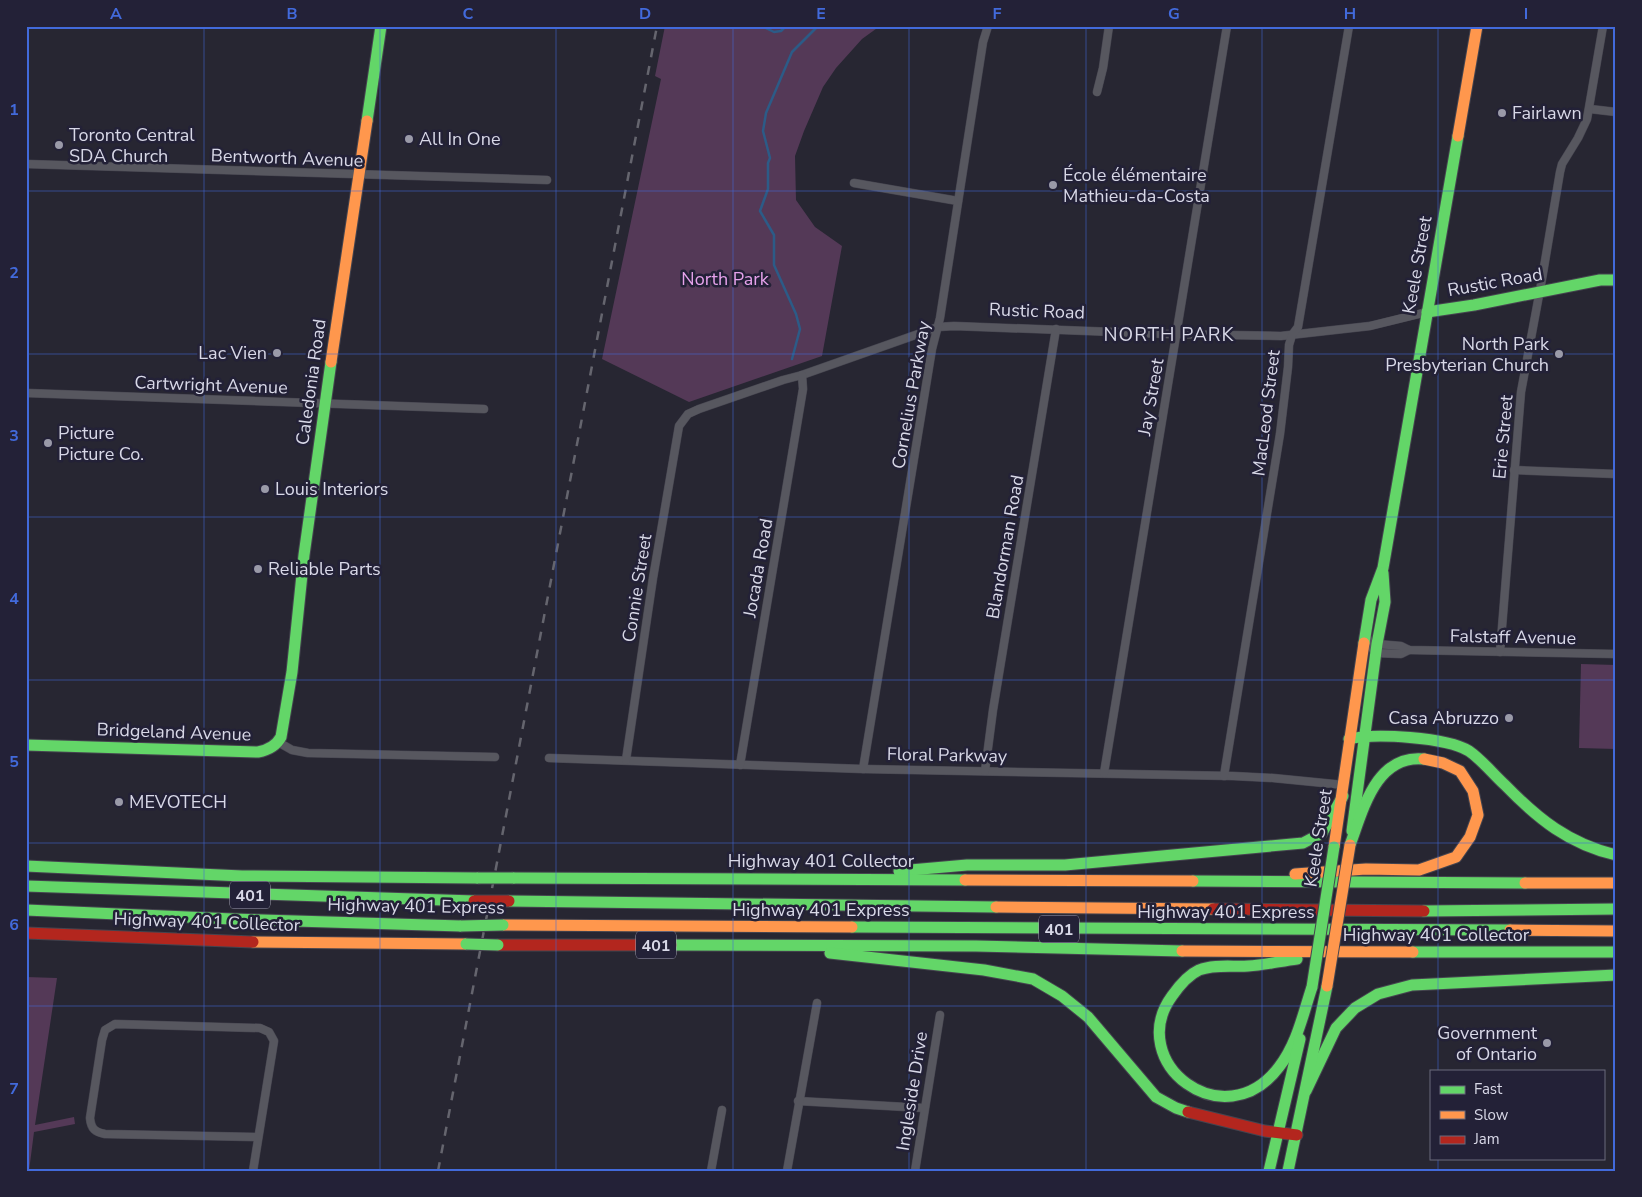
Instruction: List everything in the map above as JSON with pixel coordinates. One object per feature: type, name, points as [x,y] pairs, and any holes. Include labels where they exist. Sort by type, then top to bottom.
[{"type":"main road","name":"Caledonia Road","points":[[278,742],[281,737],[292,672],[304,555],[325,404],[382,26]]},
{"type":"main road","name":"Keele Street","points":[[1268,1171],[1312,987],[1371,600],[1383,568],[1477,26]]},
{"type":"main road","name":"Rustic Road","points":[[1427,312],[1600,280],[1616,280]]},
{"type":"main road","name":"Keele Street","points":[[1288,1171],[1327,986],[1350,845],[1376,649],[1385,602],[1383,568]]},
{"type":"main road","points":[[1349,739],[1365,734],[1431,740],[1458,746],[1473,754],[1532,812],[1569,839],[1606,854],[1616,855]]},
{"type":"main road","name":"Bridgeland Avenue","points":[[26,745],[258,752],[272,748],[278,742]]},
{"type":"main road","points":[[1195,881],[1366,869],[1419,870],[1436,866],[1456,857],[1470,837],[1478,815],[1473,791],[1460,772],[1443,763],[1422,758],[1403,760],[1385,772],[1377,782],[1370,794],[1350,845]]},
{"type":"main road","points":[[807,878],[967,866],[1065,866],[1303,843],[1322,833],[1343,790]]},
{"type":"main road","name":"Highway 401 Collector","points":[[26,866],[242,876],[1616,883]]},
{"type":"main road","name":"Highway 401 Express","points":[[26,886],[474,901],[1369,910],[1616,909]]},
{"type":"main road","name":"Highway 401 Express","points":[[26,910],[223,919],[461,926],[1616,931]]},
{"type":"main road","name":"Highway 401 Collector","points":[[26,933],[227,942],[498,945],[813,945],[1342,952],[1616,952]]},
{"type":"main road","points":[[813,945],[830,954],[984,970],[1032,979],[1062,996],[1088,1017],[1156,1097],[1176,1108],[1202,1116],[1297,1135]]},
{"type":"main road","points":[[1312,987],[1292,1046],[1272,1076],[1258,1088],[1240,1095],[1220,1096],[1201,1092],[1188,1086],[1164,1056],[1160,1044],[1160,1018],[1167,999],[1183,982],[1203,968],[1255,965],[1342,952]]},
{"type":"main road","points":[[1306,1090],[1336,1028],[1355,1008],[1378,994],[1412,985],[1616,975]]},
{"type":"street","name":"Cornelius Parkway","points":[[863,769],[932,348],[938,327],[983,42],[988,26]]},
{"type":"street","points":[[1097,92],[1103,68],[1109,26]]},
{"type":"street","name":"Jay Street","points":[[1104,773],[1227,26]]},
{"type":"street","name":"MacLeod Street","points":[[1224,776],[1274,471],[1288,367],[1289,345],[1292,335],[1298,327],[1349,26]]},
{"type":"street","name":"Erie Street","points":[[1500,652],[1521,392],[1560,172],[1562,164],[1581,132],[1590,109],[1603,26]]},
{"type":"street","points":[[1590,109],[1616,112]]},
{"type":"street","name":"Bentworth Avenue","points":[[26,164],[547,180]]},
{"type":"street","points":[[854,183],[958,201]]},
{"type":"street","name":"Rustic Road","points":[[680,422],[688,414],[699,409],[938,327],[1056,328],[1177,334],[1292,335],[1370,326],[1427,312]]},
{"type":"street","name":"Blandorman Road","points":[[985,771],[992,710],[1056,328]]},
{"type":"street","name":"Jocada Road","points":[[740,765],[802,398],[802,375]]},
{"type":"street","name":"Cartwright Avenue","points":[[26,393],[484,409]]},
{"type":"street","name":"Connie Street","points":[[626,760],[680,422]]},
{"type":"street","points":[[1514,470],[1616,474]]},
{"type":"street","points":[[1366,634],[1371,647],[1376,649]]},
{"type":"street","name":"Falstaff Avenue","points":[[1376,649],[1401,654],[1409,650],[1616,654]]},
{"type":"street","points":[[278,742],[292,750],[308,753],[495,757]]},
{"type":"street","name":"Floral Parkway","points":[[549,758],[863,769],[1224,776],[1273,778],[1343,790]]},
{"type":"street","points":[[787,1171],[817,1003]]},
{"type":"street","name":"Ingleside Drive","points":[[914,1171],[940,1015]]},
{"type":"street","points":[[253,1171],[274,1041],[269,1032],[260,1028],[115,1024],[105,1030],[90,1118],[94,1131],[105,1134],[258,1137]]},
{"type":"street","points":[[798,1102],[924,1108]]},
{"type":"street","points":[[711,1171],[722,1110]]},
{"type":"green space","name":"North Park","points":[[665,26],[880,26],[862,39],[836,68],[823,87],[795,156],[796,200],[815,227],[842,246],[822,356],[689,402],[602,359],[661,79],[655,76]]},
{"type":"green space","points":[[1581,664],[1616,665],[1616,749],[1579,748]]},
{"type":"green space","points":[[26,977],[57,978],[35,1125],[74,1117],[75,1124],[34,1132],[29,1171],[26,1171]]},
{"type":"waterway","points":[[762,26],[774,32],[781,31],[786,26]]},
{"type":"waterway","points":[[792,359],[800,329],[796,314],[774,265],[774,235],[760,211],[768,189],[768,163],[770,158],[763,131],[766,113],[792,52],[818,26]]},
{"type":"railway","points":[[438,1171],[657,26]]},
{"type":"traffic: fast","points":[[367,121],[381,26]]},
{"type":"traffic: fast","points":[[1364,643],[1371,600],[1383,568],[1458,136]]},
{"type":"traffic: fast","points":[[1427,312],[1474,305],[1600,280],[1616,280]]},
{"type":"traffic: fast","points":[[26,745],[258,752],[266,750],[277,743],[281,737],[292,672],[304,555],[331,362]]},
{"type":"traffic: fast","points":[[1352,831],[1377,644],[1385,602],[1383,573]]},
{"type":"traffic: fast","points":[[1349,739],[1392,736],[1428,739],[1458,746],[1474,755],[1530,809],[1555,829],[1583,844],[1616,855]]},
{"type":"traffic: fast","points":[[1350,845],[1366,801],[1383,775],[1394,765],[1408,760],[1424,759]]},
{"type":"traffic: fast","points":[[899,871],[967,865],[1065,865],[1303,843],[1322,833],[1343,796]]},
{"type":"traffic: fast","points":[[1312,987],[1334,847]]},
{"type":"traffic: fast","points":[[26,866],[242,876],[478,878]]},
{"type":"traffic: fast","points":[[478,878],[513,878]]},
{"type":"traffic: fast","points":[[513,878],[965,880]]},
{"type":"traffic: fast","points":[[1193,881],[1525,883]]},
{"type":"traffic: fast","points":[[26,886],[474,901]]},
{"type":"traffic: fast","points":[[509,901],[996,907]]},
{"type":"traffic: fast","points":[[1424,911],[1616,909]]},
{"type":"traffic: fast","points":[[26,910],[461,926]]},
{"type":"traffic: fast","points":[[461,926],[503,925]]},
{"type":"traffic: fast","points":[[852,927],[1510,930]]},
{"type":"traffic: fast","points":[[466,944],[498,945]]},
{"type":"traffic: fast","points":[[671,945],[976,946],[1182,951]]},
{"type":"traffic: fast","points":[[1413,952],[1616,952]]},
{"type":"traffic: fast","points":[[830,953],[984,970],[1033,979],[1062,996],[1088,1017],[1156,1097],[1188,1112]]},
{"type":"traffic: fast","points":[[1297,959],[1254,965],[1211,967],[1199,970],[1187,978],[1172,996],[1161,1021],[1161,1045],[1170,1067],[1187,1084],[1208,1094],[1232,1096],[1257,1088],[1279,1067],[1290,1049],[1299,1029],[1312,987]]},
{"type":"traffic: fast","points":[[1306,1091],[1336,1028],[1355,1008],[1378,994],[1412,985],[1616,975]]},
{"type":"traffic: fast","points":[[1288,1171],[1327,986]]},
{"type":"traffic: fast","points":[[1269,1171],[1300,1039]]},
{"type":"traffic: slow","points":[[1458,136],[1477,26]]},
{"type":"traffic: slow","points":[[331,362],[367,121]]},
{"type":"traffic: slow","points":[[1334,847],[1364,643]]},
{"type":"traffic: slow","points":[[1295,874],[1366,869],[1419,870],[1456,857],[1470,837],[1478,815],[1473,791],[1460,771],[1443,763],[1424,759]]},
{"type":"traffic: slow","points":[[1327,986],[1350,845]]},
{"type":"traffic: slow","points":[[965,880],[1193,881]]},
{"type":"traffic: slow","points":[[1525,883],[1616,883]]},
{"type":"traffic: slow","points":[[996,907],[1213,909]]},
{"type":"traffic: slow","points":[[503,925],[852,927]]},
{"type":"traffic: slow","points":[[1510,930],[1616,931]]},
{"type":"traffic: slow","points":[[253,942],[466,944]]},
{"type":"traffic: slow","points":[[1182,951],[1413,952]]},
{"type":"traffic: jam","points":[[474,901],[509,901]]},
{"type":"traffic: jam","points":[[1213,909],[1424,911]]},
{"type":"traffic: jam","points":[[26,933],[253,942]]},
{"type":"traffic: jam","points":[[498,945],[671,945]]},
{"type":"traffic: jam","points":[[1188,1112],[1265,1131],[1297,1135]]},
{"type":"place","name":"Fairlawn","points":[[1502,113]]},
{"type":"place","name":"All In One","points":[[409,139]]},
{"type":"place","name":"Toronto Central SDA Church","points":[[59,145]]},
{"type":"place","name":"École élémentaire Mathieu-da-Costa","points":[[1053,185]]},
{"type":"place","name":"Lac Vien","points":[[277,353]]},
{"type":"place","name":"North Park Presbyterian Church","points":[[1559,354]]},
{"type":"place","name":"Picture Picture Co.","points":[[48,443]]},
{"type":"place","name":"Louis Interiors","points":[[265,489]]},
{"type":"place","name":"Reliable Parts","points":[[258,569]]},
{"type":"place","name":"Casa Abruzzo","points":[[1509,718]]},
{"type":"place","name":"MEVOTECH","points":[[119,802]]},
{"type":"place","name":"Government of Ontario","points":[[1547,1043]]},
{"type":"district","name":"NORTH PARK","points":[[1169,334]]}]
